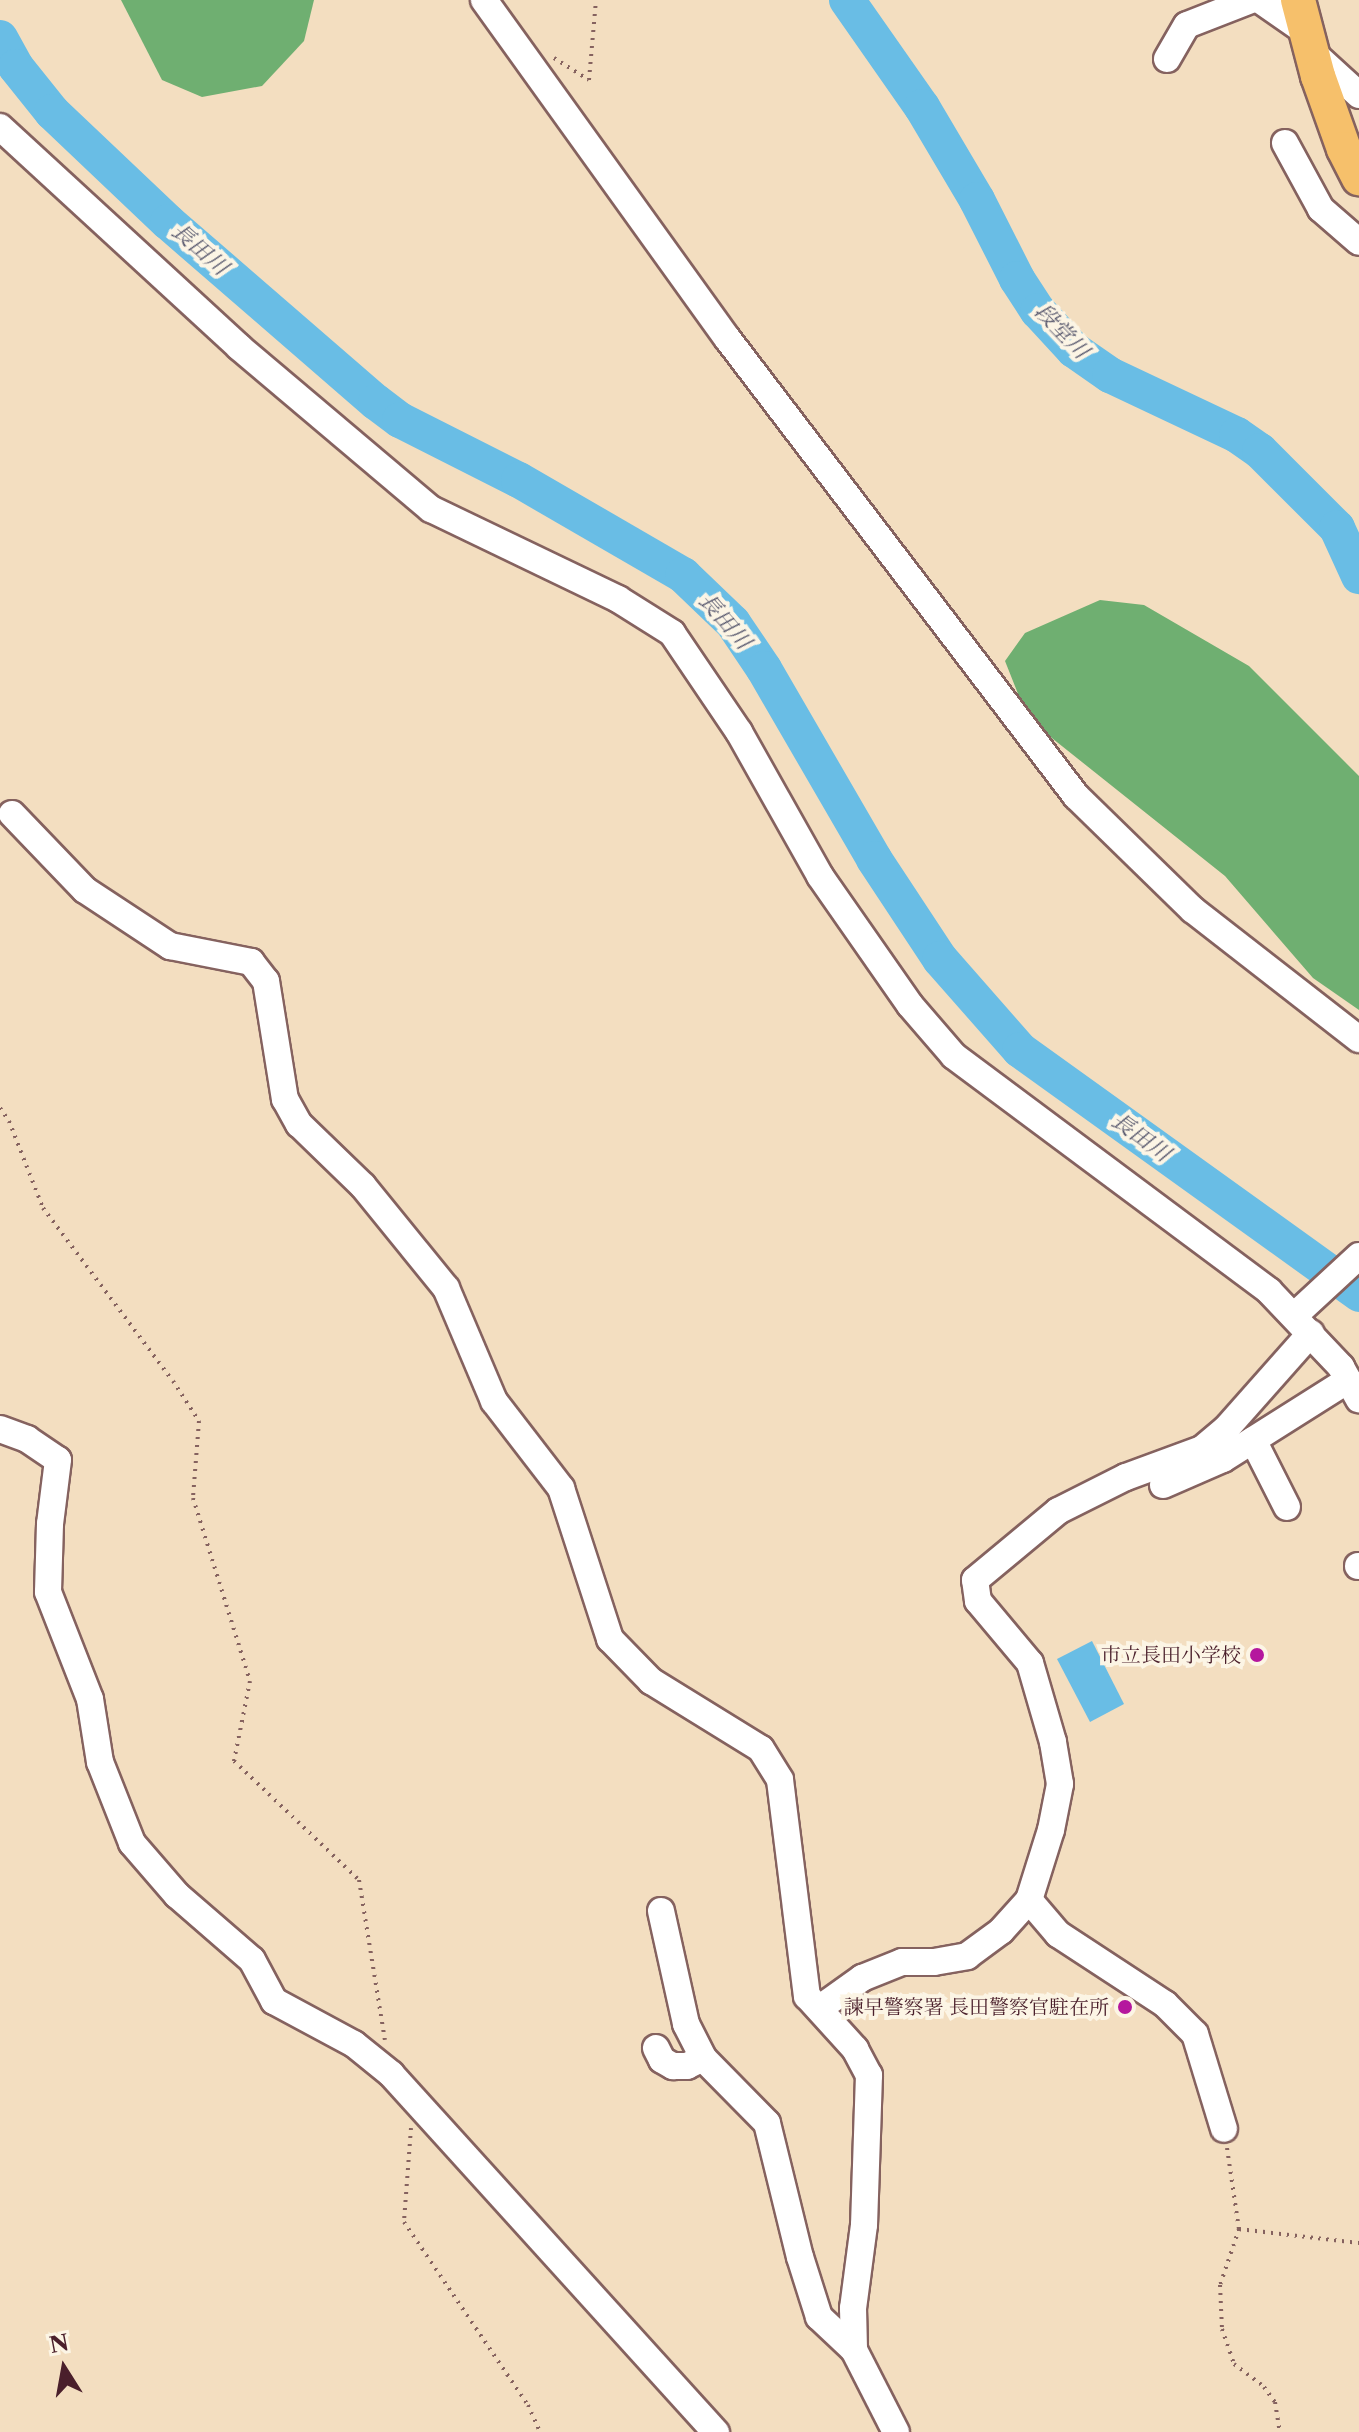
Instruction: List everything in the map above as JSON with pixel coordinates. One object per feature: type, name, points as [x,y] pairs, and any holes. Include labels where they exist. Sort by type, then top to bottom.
[{"type":"main road","points":[[1305,27],[1344,149],[1359,178]]},
{"type":"street","points":[[484,0],[727,338],[1076,796],[1193,910],[1359,1039]]},
{"type":"street","points":[[1167,59],[1187,25],[1251,0]]},
{"type":"street","points":[[1260,0],[1305,27],[1359,95]]},
{"type":"street","points":[[0,127],[239,347],[431,509],[618,599],[672,633],[739,732],[820,876],[910,1005],[954,1056],[1305,1317],[1354,1389],[1253,1440],[1223,1459],[1163,1485]]},
{"type":"street","points":[[1285,143],[1321,209],[1359,242]]},
{"type":"street","points":[[12,814],[85,890],[170,946],[251,962],[266,981],[285,1099],[299,1124],[363,1186],[446,1288],[494,1401],[561,1488],[610,1639],[651,1681],[761,1749],[780,1780],[807,1996],[855,2049],[869,2075],[864,2225],[853,2308],[854,2350]]},
{"type":"street","points":[[820,2008],[862,1978],[902,1962],[934,1962],[967,1956],[1001,1931],[1029,1900],[1051,1830],[1060,1784],[1053,1742],[1030,1663],[978,1601],[975,1580],[1058,1511],[1126,1477],[1202,1449],[1226,1429],[1305,1317],[1359,1256]]},
{"type":"street","points":[[0,1429],[27,1439],[58,1460],[50,1524],[48,1592],[90,1699],[100,1762],[132,1843],[177,1895],[252,1960],[274,2001],[354,2044],[391,2074],[716,2432]]},
{"type":"street","points":[[1253,1440],[1287,1507]]},
{"type":"street","points":[[1029,1900],[1058,1934],[1165,2004],[1195,2034],[1224,2129]]},
{"type":"street","points":[[661,1911],[686,2024],[703,2058],[767,2123],[800,2257],[819,2317],[854,2350],[896,2432]]},
{"type":"street","points":[[656,2048],[662,2060],[673,2066],[687,2066],[703,2058]]},
{"type":"path","points":[[551,56],[589,80],[596,0]]},
{"type":"path","points":[[0,1108],[9,1121],[43,1208],[173,1381],[199,1421],[193,1498],[250,1681],[234,1761],[359,1880],[391,2074]]},
{"type":"path","points":[[415,2101],[404,2222],[528,2405],[540,2432]]},
{"type":"path","points":[[1224,2129],[1239,2229],[1220,2285],[1222,2329],[1234,2364],[1264,2387],[1275,2402],[1280,2432]]},
{"type":"path","points":[[1239,2229],[1359,2243]]},
{"type":"green space","points":[[121,0],[314,0],[304,41],[262,86],[202,97],[162,80]]},
{"type":"green space","points":[[1100,600],[1144,605],[1249,666],[1359,776],[1359,1010],[1313,978],[1225,876],[1028,719],[1005,661],[1025,633]]},
{"type":"water","points":[[1092,1641],[1124,1704],[1090,1722],[1057,1659]]},
{"type":"waterway","name":"段堂川","points":[[847,0],[922,107],[977,200],[1017,279],[1038,311],[1074,350],[1110,375],[1237,435],[1260,451],[1337,528],[1359,576]]},
{"type":"waterway","name":"長田川","points":[[0,38],[16,67],[52,112],[168,222],[376,402],[400,420],[519,480],[683,575],[733,623],[764,669],[874,859],[940,959],[1020,1050],[1359,1294]]},
{"type":"place","name":"市立長田小学校","points":[[1257,1655]]},
{"type":"place","name":"諫早警察署 長田警察官駐在所","points":[[1125,2007]]}]
